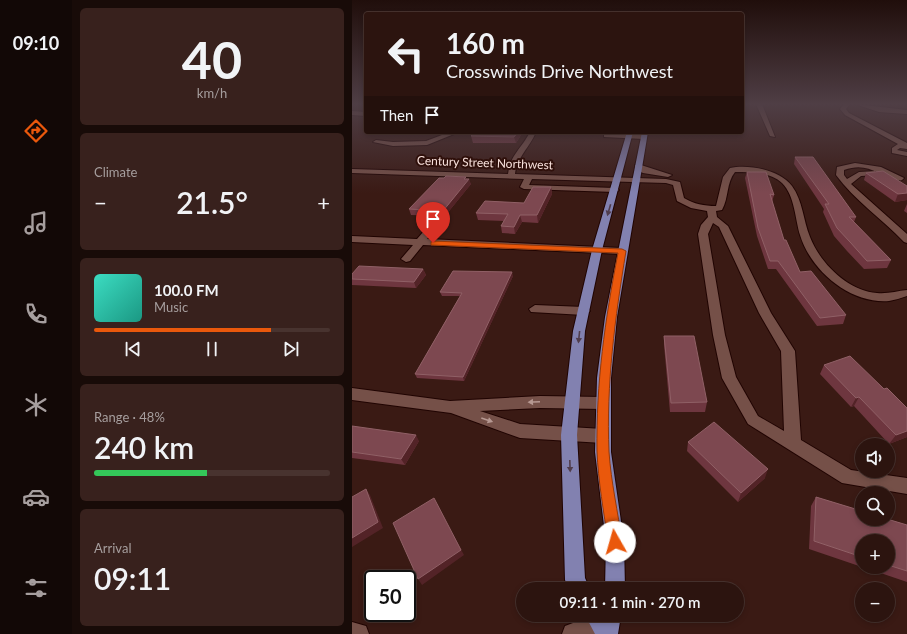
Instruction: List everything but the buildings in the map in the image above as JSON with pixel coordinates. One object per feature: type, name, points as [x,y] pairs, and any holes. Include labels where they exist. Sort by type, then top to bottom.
[{"type":"main road","points":[[576,582],[569,435],[580,331],[598,250],[629,134]]},
{"type":"main road","points":[[616,582],[615,542],[603,452],[604,378],[611,317],[644,134]]},
{"type":"street","points":[[376,142],[393,144],[427,143],[451,134]]},
{"type":"street","points":[[511,176],[513,162],[529,141],[532,134]]},
{"type":"street","points":[[606,136],[644,134]]},
{"type":"street","points":[[883,134],[906,146]]},
{"type":"street","points":[[906,146],[894,149],[894,152],[907,154]]},
{"type":"street","points":[[904,180],[874,168],[852,166],[840,169],[840,175],[847,184],[891,223],[907,240]]},
{"type":"street","points":[[563,177],[565,169]]},
{"type":"street","points":[[907,293],[888,297],[859,293],[835,279],[822,266],[809,247],[793,197],[785,182],[761,172],[733,170],[727,177],[721,204],[712,214],[703,234],[719,335],[729,378],[753,420],[848,477],[907,486]]},
{"type":"street","name":"Century Street Northwest","points":[[352,171],[563,177],[616,185]]},
{"type":"street","points":[[847,184],[850,178],[867,172],[904,180]]},
{"type":"street","points":[[529,176],[524,187],[616,185],[637,173],[677,184],[680,199],[712,214],[723,226],[765,313],[788,351],[789,394],[793,443]]},
{"type":"street","points":[[406,260],[434,225]]},
{"type":"street","points":[[352,240],[622,251]]},
{"type":"street","points":[[535,309],[584,312]]},
{"type":"street","points":[[352,394],[354,396],[450,408],[540,402],[603,403]]},
{"type":"street","points":[[450,408],[520,431],[603,436]]},
{"type":"street","points":[[573,634],[605,624]]},
{"type":"street","points":[[352,633],[358,634]]},
{"type":"route","points":[[433,243],[622,251],[611,317],[604,378],[603,452],[615,542]]}]
